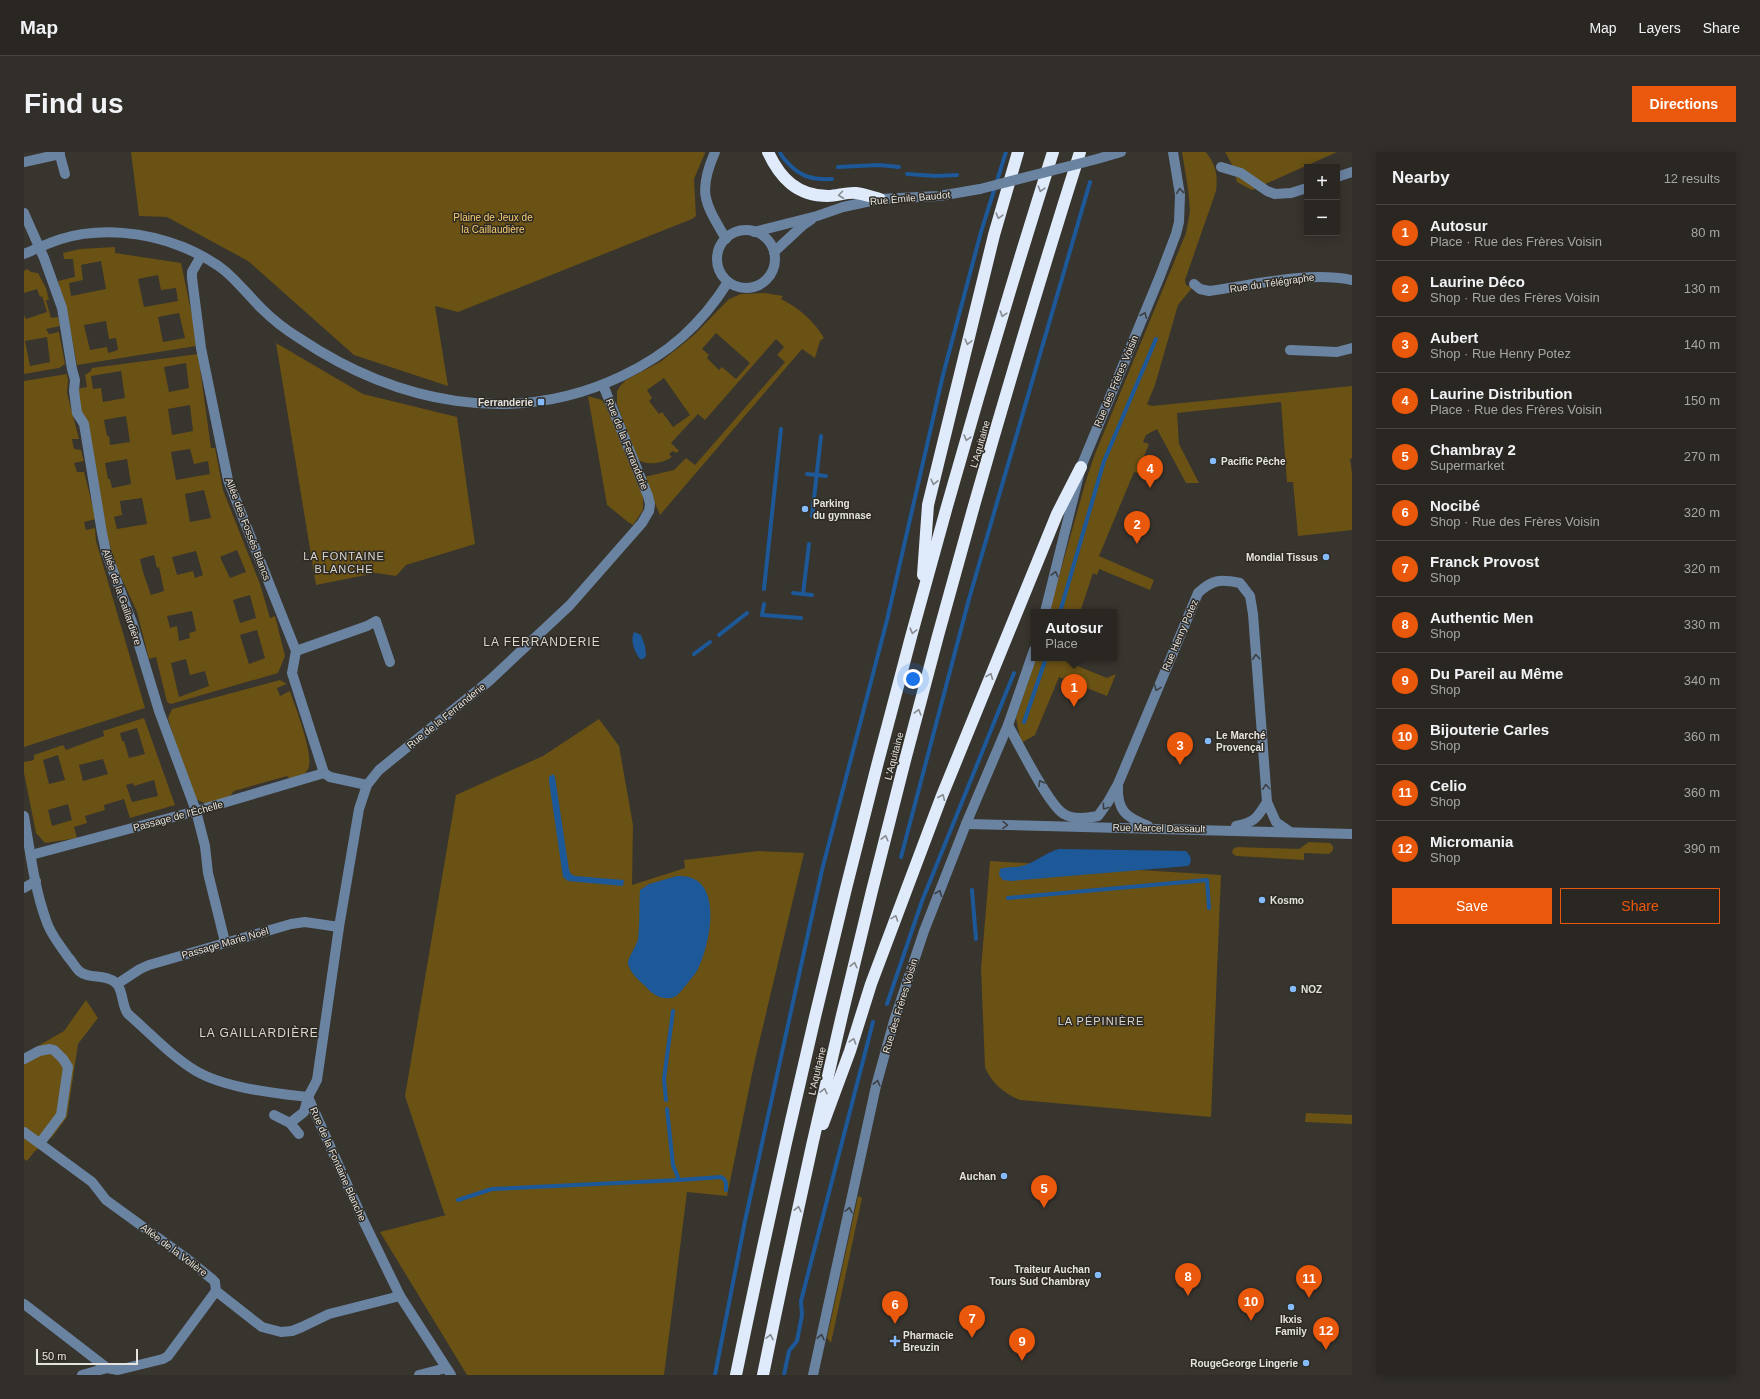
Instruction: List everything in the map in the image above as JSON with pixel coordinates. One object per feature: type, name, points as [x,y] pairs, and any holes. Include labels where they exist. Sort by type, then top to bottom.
[{"type":"highway","points":[[768,152],[774,165],[784,179],[796,188],[809,194],[828,196],[855,193],[880,199]]},
{"type":"highway","points":[[920,603],[928,505],[994,235],[1018,152]]},
{"type":"highway","name":"L'Aquitaine","points":[[736,1375],[774,1197],[818,1004],[869,797],[920,603],[978,398],[1053,152]]},
{"type":"highway","name":"L'Aquitaine","points":[[762,1375],[806,1170],[868,906],[923,693],[999,420],[1080,152]]},
{"type":"highway","points":[[806,1170],[850,1051],[874,977],[941,798],[1054,521],[1081,467]]},
{"type":"street","points":[[715,152],[706,174],[704,194],[710,211],[726,239]]},
{"type":"street","name":"Rue Émile Baudot","points":[[754,232],[817,216],[843,207],[880,199],[939,196],[980,189],[1120,152]]},
{"type":"street","name":"Rue des Frères Voisin","points":[[1046,609],[1081,467],[1176,234],[1179,222],[1180,195],[1173,152]]},
{"type":"street","points":[[24,162],[59,153],[65,174]]},
{"type":"street","points":[[1222,167],[1241,173],[1267,191],[1275,194],[1291,194],[1304,189]]},
{"type":"street","points":[[1340,176],[1352,172]]},
{"type":"street","name":"Allée de la Gaillardière","points":[[24,213],[62,308],[75,380],[74,391],[78,413],[84,424],[106,552],[133,625],[158,711],[196,811],[205,846],[208,873],[225,942]]},
{"type":"street","name":"Rue Émile Baudot","points":[[774,252],[802,226],[817,216]]},
{"type":"street","points":[[744,230],[754,232],[763,236],[770,243],[774,252],[775,261],[772,271],[767,279],[760,284],[744,288],[728,282],[720,270],[717,256],[720,246],[734,233],[744,230]]},
{"type":"street","points":[[24,254],[62,239],[85,234],[113,232],[137,235],[183,247],[201,256],[226,272],[263,310],[297,337],[329,357],[392,385],[450,401],[486,405],[513,405],[573,396],[603,385],[648,362],[667,350],[695,326],[707,313],[728,282]]},
{"type":"street","name":"Allée des Fossés Blancs","points":[[201,256],[192,272],[192,278],[202,348],[228,480],[296,651]]},
{"type":"street","name":"Rue du Télégraphe","points":[[1194,284],[1200,289],[1209,291],[1314,276],[1334,276],[1352,280]]},
{"type":"street","points":[[1290,350],[1337,352],[1352,348]]},
{"type":"street","name":"Rue de la Ferranderie","points":[[290,1124],[304,1112],[308,1097],[317,1080],[339,927],[359,809],[367,785],[379,770],[489,681],[549,626],[570,605],[642,523],[649,511],[650,504],[648,496],[603,385]]},
{"type":"street","name":"Rue Henry Potez","points":[[1008,725],[1047,794],[1064,814],[1081,819],[1098,816],[1118,784],[1198,593],[1205,586],[1216,581],[1224,580],[1240,583],[1250,596],[1253,614],[1267,802],[1276,822],[1289,831]]},
{"type":"street","points":[[367,785],[330,777],[324,773],[292,673],[296,651],[367,626],[376,621],[390,662]]},
{"type":"street","name":"Rue des Frères Voisin","points":[[812,1375],[876,1086],[894,1021],[924,931],[966,824],[1008,725],[1031,659]]},
{"type":"street","name":"Passage de l'Échelle","points":[[31,855],[196,811],[324,773]]},
{"type":"street","points":[[1118,784],[1118,799],[1121,808],[1134,820],[1153,828]]},
{"type":"street","points":[[1223,830],[1250,823],[1258,816],[1267,802]]},
{"type":"street","points":[[24,816],[36,881],[46,921],[54,938],[79,971],[87,975],[106,978],[117,984]]},
{"type":"street","name":"Rue Marcel Dassault","points":[[966,824],[1289,831],[1352,834]]},
{"type":"street","points":[[24,888],[36,881]]},
{"type":"street","name":"Passage Marie Noël","points":[[117,984],[149,965],[291,924],[305,922],[339,927]]},
{"type":"street","name":"Rue de la Fontaine Blanche","points":[[117,984],[125,1010],[128,1014],[184,1062],[197,1071],[214,1079],[262,1091],[308,1097],[364,1222],[400,1296],[448,1371],[419,1375]]},
{"type":"street","points":[[24,1059],[39,1051],[50,1049],[54,1050],[63,1059],[68,1067],[61,1115],[40,1143]]},
{"type":"street","points":[[274,1114],[290,1124],[299,1134]]},
{"type":"street","name":"Allée de la Volière","points":[[24,1132],[92,1182],[106,1200],[212,1278],[215,1282],[216,1291],[262,1327],[281,1332],[292,1331],[329,1314],[400,1296]]},
{"type":"street","points":[[82,1375],[107,1368],[118,1370],[168,1356],[216,1291]]},
{"type":"street","points":[[24,1304],[107,1368]]},
{"type":"green space","name":"Plaine de Jeux de la Caillaudière","points":[[131,152],[705,153],[694,179],[696,216],[692,219],[458,312],[435,306],[448,386],[354,355],[248,261],[167,217],[139,216]]},
{"type":"green space","points":[[1182,152],[1206,152],[1216,170],[1216,191],[1185,280],[1186,285],[1192,288],[1178,305],[1155,385],[1147,404],[1152,406],[1352,386],[1352,458],[1350,459],[1352,473],[1352,530],[1298,536],[1293,482],[1287,482],[1281,402],[1177,413],[1179,444],[1199,483],[1186,483],[1157,429],[1146,435],[1143,442],[1149,444],[1137,473],[1134,472],[1099,556],[1154,580],[1150,590],[1099,569],[1097,575],[1093,573],[1081,609],[1050,609],[1087,477],[1095,454],[1186,233],[1190,211]]},
{"type":"green space","points":[[1225,152],[1337,152],[1310,164],[1304,164],[1304,167],[1252,190],[1237,182],[1234,168]]},
{"type":"green space","points":[[115,247],[115,253],[181,263],[193,320],[196,346],[77,365],[67,312],[58,281],[75,277],[73,259],[64,259],[63,253],[80,249]],"holes":[[[101,261],[106,289],[71,296],[69,283],[83,280],[81,265]],[[158,275],[161,290],[176,288],[178,301],[144,307],[138,279]],[[179,313],[185,338],[163,342],[158,317]],[[106,321],[109,339],[116,338],[118,350],[108,353],[107,347],[90,350],[84,325]]]},
{"type":"green space","points":[[27,269],[31,272],[38,273],[46,288],[49,300],[46,300],[51,318],[58,317],[60,326],[46,329],[49,334],[59,332],[65,364],[59,368],[24,374],[24,315],[26,319],[47,312],[42,296],[40,297],[37,289],[24,293],[24,271]],"holes":[[[47,337],[50,362],[30,366],[25,341]]]},
{"type":"green space","points":[[765,293],[783,296],[781,299],[794,306],[806,316],[816,326],[824,338],[820,341],[815,358],[802,349],[660,515],[644,477],[674,470],[686,458],[695,465],[785,362],[777,355],[784,347],[776,339],[705,420],[698,414],[671,443],[679,451],[676,453],[673,451],[669,454],[672,457],[664,461],[649,463],[640,461],[637,458],[617,404],[617,391],[626,380],[660,362],[678,348],[695,334],[729,299],[741,294]],"holes":[[[716,333],[750,363],[736,379],[722,367],[719,370],[707,358],[709,355],[702,349]],[[664,378],[690,415],[673,427],[662,412],[659,414],[649,401],[652,398],[647,390]]]},
{"type":"green space","points":[[276,343],[363,394],[457,417],[475,544],[406,565],[396,576],[376,573],[316,585]]},
{"type":"green space","points":[[198,354],[211,448],[215,448],[223,490],[260,584],[270,618],[275,616],[285,656],[278,673],[171,704],[167,702],[156,657],[149,659],[137,612],[116,566],[108,539],[81,411],[78,389],[87,387],[85,375],[91,371],[92,368]],"holes":[[[186,363],[189,388],[169,392],[164,367]],[[121,371],[125,398],[103,402],[101,388],[93,389],[91,376]],[[190,405],[193,431],[172,435],[168,409]],[[126,416],[130,442],[110,445],[109,436],[107,436],[104,420]],[[190,449],[194,464],[208,461],[210,474],[176,480],[171,452]],[[127,459],[131,484],[112,488],[110,479],[108,479],[105,463]],[[204,490],[211,518],[190,522],[185,494]],[[142,498],[147,524],[117,529],[114,517],[122,515],[120,501]],[[237,550],[246,572],[230,578],[220,557]],[[196,551],[203,575],[195,578],[193,571],[177,575],[172,557]],[[154,555],[157,568],[159,567],[164,591],[151,595],[140,559]],[[250,595],[256,618],[240,623],[233,600]],[[192,611],[196,631],[189,633],[190,638],[179,641],[177,626],[170,628],[167,616]],[[257,630],[265,658],[249,664],[240,635]],[[186,659],[190,675],[205,671],[209,686],[179,697],[171,663]]]},
{"type":"green space","points":[[67,374],[67,393],[79,439],[72,439],[74,449],[81,450],[84,461],[74,463],[77,472],[84,472],[96,519],[84,522],[86,530],[95,528],[96,541],[145,708],[24,747],[24,381]]},
{"type":"green space","points":[[588,396],[602,400],[606,406],[643,497],[643,510],[633,525],[607,505]]},
{"type":"green space","points":[[1035,661],[1065,661],[1107,678],[1116,674],[1107,696],[1059,677],[1035,735],[1021,743],[1016,718]]},
{"type":"green space","points":[[280,680],[287,684],[277,688],[280,696],[290,691],[304,731],[309,754],[307,771],[300,776],[290,779],[287,776],[234,791],[230,796],[207,804],[197,800],[185,776],[168,718],[172,709]]},
{"type":"green space","points":[[144,718],[175,805],[130,818],[124,799],[104,805],[105,810],[85,816],[87,823],[74,827],[77,838],[45,843],[36,833],[24,773],[24,762],[34,760],[34,755],[63,745],[66,750],[104,736],[103,731]],"holes":[[[137,728],[145,754],[129,758],[120,733]],[[58,755],[65,780],[49,784],[43,760]],[[103,759],[108,774],[83,781],[79,765]],[[154,780],[158,796],[132,802],[126,785],[133,783],[134,786]],[[68,804],[72,820],[52,826],[48,810]]]},
{"type":"green space","points":[[599,719],[619,746],[633,825],[632,885],[685,868],[684,860],[758,851],[804,853],[755,1060],[727,1196],[687,1192],[664,1375],[467,1375],[380,1232],[446,1215],[444,1213],[405,1096],[456,795],[543,756]]},
{"type":"green space","points":[[1309,842],[1330,843],[1333,846],[1333,850],[1329,854],[1304,853],[1304,860],[1236,856],[1232,853],[1233,849],[1237,847],[1299,849]]},
{"type":"green space","points":[[990,861],[1221,875],[1211,1117],[1020,1100],[1009,1095],[995,1083],[985,1067],[981,969]]},
{"type":"green space","points":[[86,1000],[98,1018],[78,1044],[67,1117],[53,1136],[34,1152],[27,1161],[24,1159],[24,1054],[64,1031]]},
{"type":"green space","points":[[1306,1113],[1352,1115],[1352,1124],[1305,1122]]},
{"type":"green space","points":[[858,1196],[862,1198],[831,1343],[827,1338]]},
{"type":"water","points":[[634,632],[641,635],[645,646],[646,656],[643,659],[640,659],[633,646],[632,639]]},
{"type":"water","points":[[553,774],[555,777],[569,870],[571,874],[575,876],[624,880],[623,886],[568,881],[563,877],[549,781],[549,777]]},
{"type":"water","points":[[1059,849],[1186,851],[1190,856],[1191,862],[1188,866],[1011,881],[1003,880],[999,875],[1000,869],[1027,865],[1050,852]]},
{"type":"water","points":[[677,876],[692,878],[702,886],[708,897],[710,927],[703,957],[697,971],[678,995],[670,998],[663,998],[649,991],[633,974],[628,962],[638,939],[640,890],[649,884]]},
{"type":"waterway","points":[[780,152],[792,167],[802,174],[813,178],[832,179]]},
{"type":"waterway","points":[[715,1375],[745,1221],[822,870],[887,620],[943,375],[981,232],[1006,152]]},
{"type":"waterway","points":[[838,167],[879,165],[899,167]]},
{"type":"waterway","points":[[907,174],[936,176],[957,175]]},
{"type":"waterway","points":[[901,857],[969,599],[1090,182]]},
{"type":"waterway","points":[[1061,609],[1104,461],[1156,339]]},
{"type":"waterway","points":[[764,589],[781,429]]},
{"type":"waterway","points":[[812,516],[821,436]]},
{"type":"waterway","points":[[807,474],[826,476]]},
{"type":"waterway","points":[[803,594],[809,544]]},
{"type":"waterway","points":[[793,593],[812,595]]},
{"type":"waterway","points":[[764,604],[762,615],[801,618]]},
{"type":"waterway","points":[[719,635],[747,613]]},
{"type":"waterway","points":[[694,654],[710,642]]},
{"type":"waterway","points":[[1024,722],[1045,661]]},
{"type":"waterway","points":[[887,1004],[922,901],[1014,673]]},
{"type":"waterway","points":[[1008,898],[1207,880],[1209,908]]},
{"type":"waterway","points":[[972,890],[976,939]]},
{"type":"waterway","points":[[666,1100],[664,1079],[673,1011]]},
{"type":"waterway","points":[[784,1375],[789,1351],[797,1341],[802,1315],[801,1301],[873,1022]]},
{"type":"waterway","points":[[667,1109],[673,1165],[679,1180],[721,1177],[725,1181],[726,1190]]},
{"type":"waterway","points":[[458,1200],[492,1189],[679,1180]]},
{"type":"place","name":"Ferranderie","points":[[541,402]]},
{"type":"place","name":"Pacific Pêche","points":[[1213,461]]},
{"type":"place","name":"Laurine Distribution","points":[[1150,488]]},
{"type":"place","name":"Parking du gymnase","points":[[805,509]]},
{"type":"place","name":"Laurine Déco","points":[[1137,544]]},
{"type":"place","name":"Mondial Tissus","points":[[1326,557]]},
{"type":"place","name":"Autosur","points":[[1074,707]]},
{"type":"place","name":"Le Marché Provençal","points":[[1208,741]]},
{"type":"place","name":"Aubert","points":[[1180,765]]},
{"type":"place","name":"Kosmo","points":[[1262,900]]},
{"type":"place","name":"NOZ","points":[[1293,989]]},
{"type":"place","name":"Auchan","points":[[1004,1176]]},
{"type":"place","name":"Chambray 2","points":[[1044,1208]]},
{"type":"place","name":"Traiteur Auchan Tours Sud Chambray","points":[[1098,1275]]},
{"type":"place","name":"Authentic Men","points":[[1188,1296]]},
{"type":"place","name":"Celio","points":[[1309,1298]]},
{"type":"place","name":"Ikxis Family","points":[[1291,1307]]},
{"type":"place","name":"Bijouterie Carles","points":[[1251,1321]]},
{"type":"place","name":"Nocibé","points":[[895,1324]]},
{"type":"place","name":"Franck Provost","points":[[972,1338]]},
{"type":"place","name":"Pharmacie Breuzin","points":[[895,1341]]},
{"type":"place","name":"Micromania","points":[[1326,1350]]},
{"type":"place","name":"Du Pareil au Même","points":[[1022,1361]]},
{"type":"place","name":"RougeGeorge Lingerie","points":[[1306,1363]]},
{"type":"district","name":"LA FONTAINE BLANCHE","points":[[344,562]]},
{"type":"district","name":"LA FERRANDERIE","points":[[542,642]]},
{"type":"district","name":"LA PÉPINIÈRE","points":[[1101,1021]]},
{"type":"district","name":"LA GAILLARDIÈRE","points":[[259,1033]]}]
